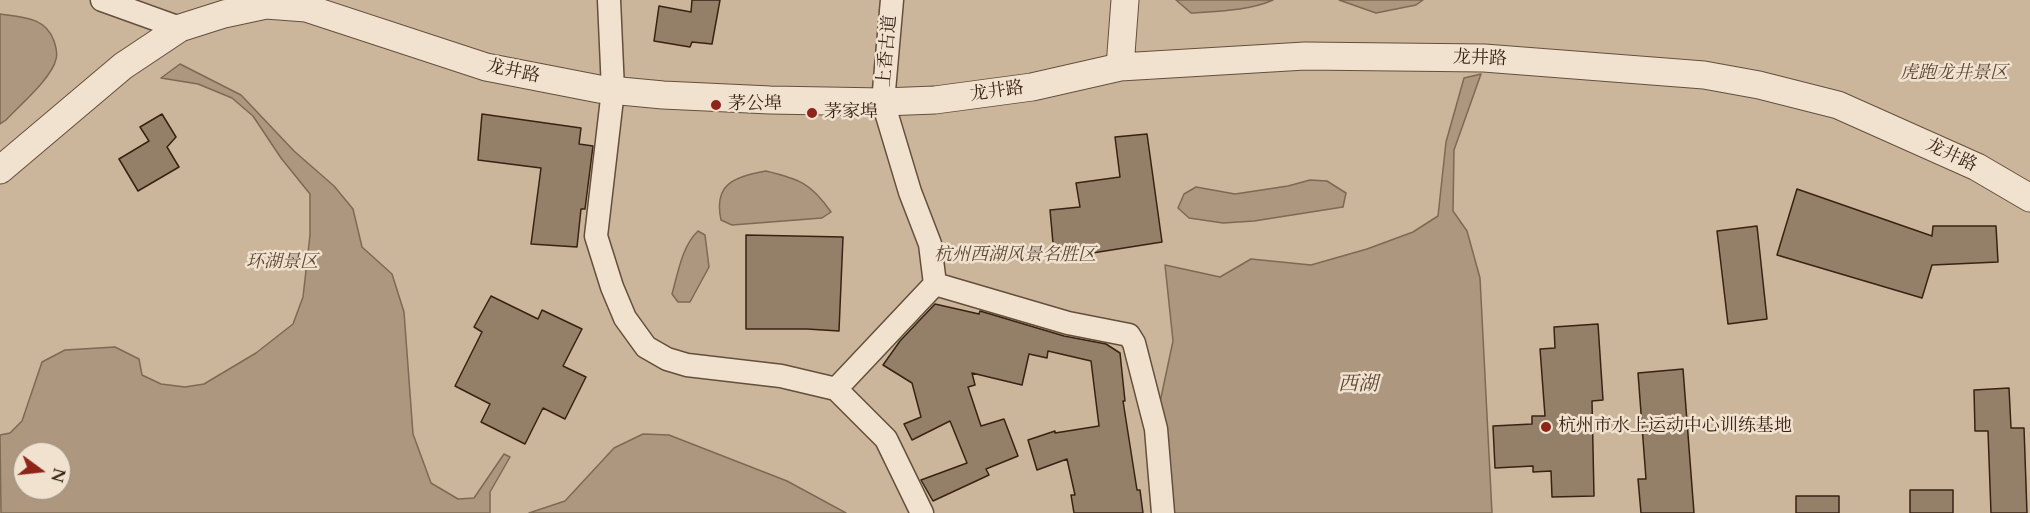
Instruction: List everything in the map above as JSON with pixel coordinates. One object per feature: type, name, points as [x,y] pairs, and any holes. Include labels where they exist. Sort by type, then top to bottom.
[{"type":"street","points":[[102,0],[180,28]]},
{"type":"street","points":[[609,0],[613,90],[596,236],[612,287],[625,318],[645,346],[667,359],[687,365],[781,376],[836,389],[886,439],[922,513]]},
{"type":"street","name":"上香古道","points":[[883,102],[892,0]]},
{"type":"street","points":[[1120,67],[1125,0]]},
{"type":"street","name":"龙井路","points":[[0,170],[123,66],[180,28],[224,14],[266,5],[306,8],[486,67],[599,89],[770,100],[883,102],[935,100],[1032,87],[1120,67],[1305,56],[1484,58],[1704,75],[1838,105],[1977,167],[2030,198]]},
{"type":"street","points":[[883,102],[910,192],[930,244],[935,284]]},
{"type":"street","points":[[836,389],[935,284]]},
{"type":"street","points":[[935,284],[1068,322],[1129,335],[1134,343],[1156,429],[1163,513]]},
{"type":"green space","name":"环湖景区","points":[[0,0],[2030,0],[2030,513],[0,513]]},
{"type":"water","points":[[1176,0],[1273,0],[1243,8],[1191,13]]},
{"type":"water","points":[[1339,0],[1423,0],[1416,5],[1376,13]]},
{"type":"water","points":[[0,14],[32,20],[45,27],[50,33],[57,54],[53,66],[42,83],[0,124]]},
{"type":"water","points":[[180,64],[241,95],[294,151],[334,186],[353,209],[362,247],[392,274],[404,312],[413,434],[431,483],[458,499],[474,498],[504,454],[510,457],[490,492],[490,513],[1,513],[0,435],[10,433],[22,421],[42,362],[65,350],[115,347],[139,359],[142,375],[161,384],[185,387],[204,384],[256,353],[293,324],[303,297],[310,235],[310,194],[281,158],[253,116],[232,98],[198,84],[161,78]]},
{"type":"water","name":"西湖","points":[[1481,74],[1454,150],[1453,211],[1467,231],[1480,278],[1492,513],[1170,513],[1159,407],[1173,341],[1165,265],[1220,277],[1251,259],[1311,265],[1367,249],[1413,232],[1438,216],[1446,142],[1464,78]]},
{"type":"water","points":[[766,171],[796,180],[810,188],[831,212],[822,218],[732,225],[721,220],[720,198],[729,184],[736,179]]},
{"type":"water","points":[[1310,180],[1327,181],[1346,193],[1343,207],[1254,221],[1223,223],[1189,218],[1178,208],[1184,194],[1196,187],[1235,194],[1288,186]]},
{"type":"water","points":[[698,231],[705,235],[709,267],[690,302],[678,302],[672,294],[679,269],[688,244]]},
{"type":"water","points":[[643,434],[669,435],[787,481],[846,513],[529,513],[565,501],[614,448]]},
{"type":"building","points":[[692,0],[720,0],[712,44],[692,42],[690,47],[654,41],[659,6],[691,12]]},
{"type":"building","points":[[162,114],[176,137],[167,147],[179,167],[138,191],[119,159],[149,141],[140,127]]},
{"type":"building","points":[[482,114],[581,128],[579,144],[593,146],[585,209],[581,209],[577,247],[531,244],[541,168],[478,160]]},
{"type":"building","points":[[1147,134],[1162,242],[1086,254],[1086,252],[1054,254],[1050,210],[1080,207],[1076,183],[1120,177],[1115,137]]},
{"type":"building","points":[[1797,189],[1932,236],[1933,226],[1996,226],[1998,262],[1932,265],[1922,298],[1777,255]]},
{"type":"building","points":[[1757,226],[1767,319],[1728,324],[1717,231]]},
{"type":"building","points":[[746,235],[843,237],[839,331],[746,329]]},
{"type":"building","points":[[491,296],[538,319],[542,310],[582,329],[563,366],[586,377],[565,419],[543,408],[525,444],[481,422],[490,404],[455,386],[482,332],[474,327]]},
{"type":"building","points":[[935,304],[979,314],[980,311],[1064,336],[1106,344],[1120,353],[1125,401],[1123,401],[1137,490],[1140,490],[1143,513],[1074,513],[1071,495],[1075,495],[1067,459],[1037,470],[1028,440],[1055,431],[1055,433],[1099,426],[1091,361],[1048,351],[1047,358],[1029,354],[1022,385],[972,373],[975,385],[968,387],[981,426],[1004,419],[1018,456],[986,469],[989,475],[933,501],[921,480],[967,463],[950,421],[912,440],[904,424],[921,417],[912,383],[883,365],[900,341]]},
{"type":"building","points":[[1598,324],[1603,400],[1592,401],[1594,496],[1552,497],[1551,471],[1533,472],[1533,466],[1495,468],[1493,426],[1532,424],[1532,416],[1545,416],[1540,349],[1555,348],[1554,327]]},
{"type":"building","points":[[1683,369],[1694,513],[1641,513],[1638,479],[1646,479],[1638,373]]},
{"type":"building","points":[[2009,388],[2011,428],[2024,428],[2027,513],[1991,513],[1988,431],[1975,431],[1974,390]]},
{"type":"building","points":[[1910,490],[1953,490],[1953,513],[1910,513]]},
{"type":"building","points":[[1796,496],[1839,496],[1839,513],[1796,513]]},
{"type":"place","name":"茅公埠","points":[[716,105]]},
{"type":"place","name":"茅家埠","points":[[812,113]]},
{"type":"place","name":"杭州市水上运动中心训练基地","points":[[1546,427]]},
{"type":"park label","name":"虎跑龙井景区","points":[[1954,74]]},
{"type":"park label","name":"杭州西湖风景名胜区","points":[[1015,256]]}]
